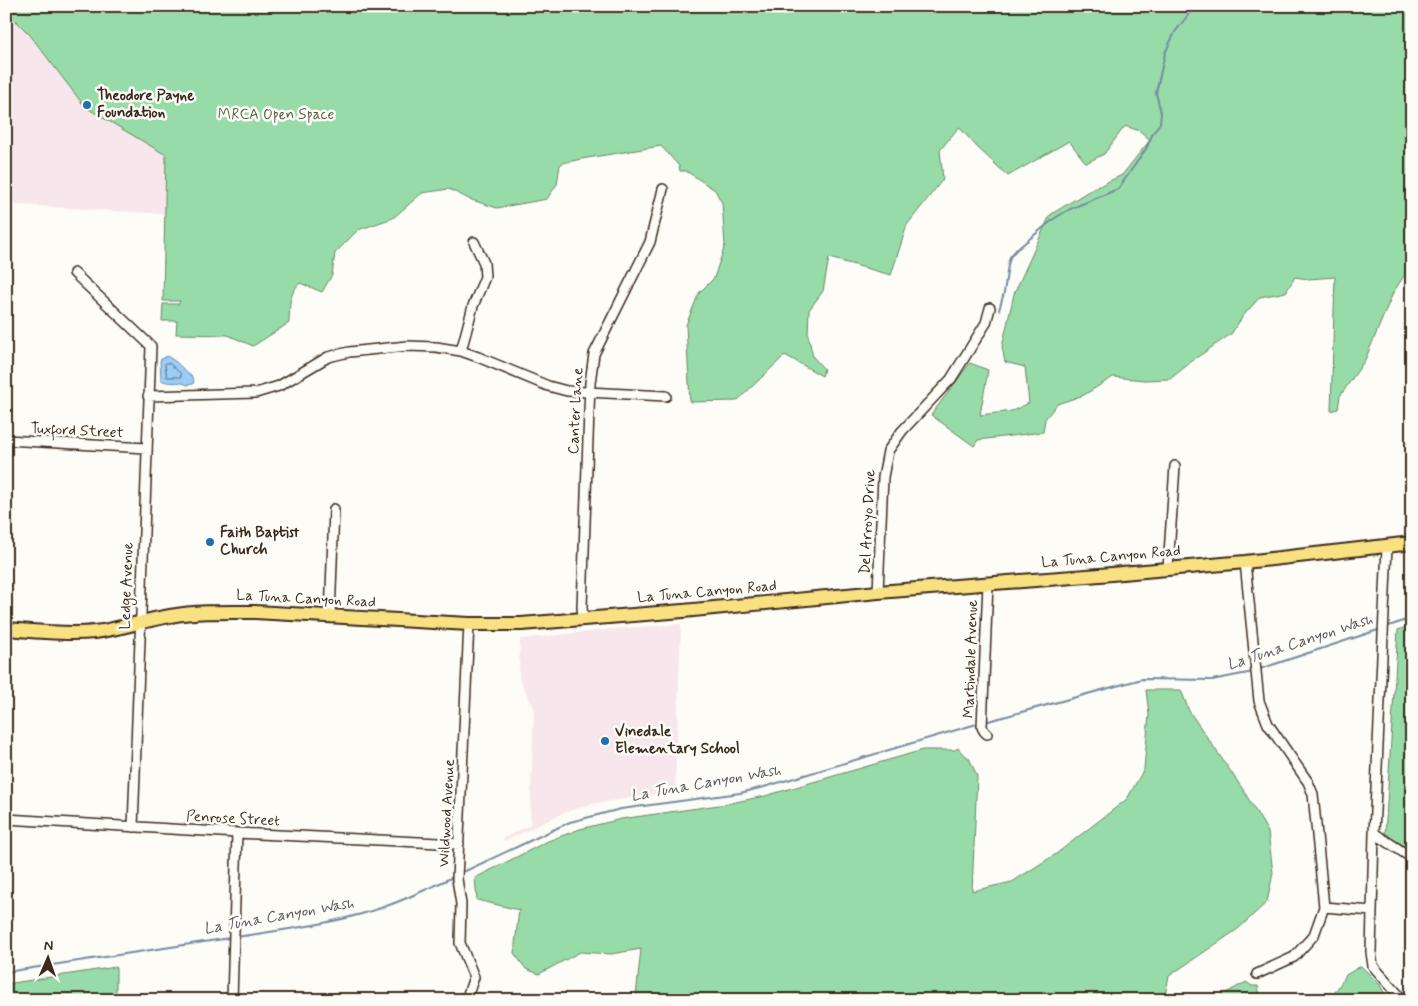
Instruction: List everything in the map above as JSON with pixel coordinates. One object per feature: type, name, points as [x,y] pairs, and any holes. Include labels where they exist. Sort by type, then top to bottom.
[{"type":"main road","name":"La Tuna Canyon Road","points":[[6,629],[83,633],[171,616],[220,611],[469,624],[521,624],[1245,562],[1412,543]]},
{"type":"street","name":"Canter Lane","points":[[583,619],[589,392],[593,357],[650,242],[663,189]]},
{"type":"street","points":[[461,351],[485,275],[484,263],[474,242]]},
{"type":"street","name":"Ledge Avenue","points":[[74,274],[151,346],[132,827]]},
{"type":"street","name":"Del Arroyo Drive","points":[[878,592],[883,476],[888,451],[902,431],[950,380],[986,323],[990,308]]},
{"type":"street","points":[[148,396],[256,394],[280,386],[324,358],[348,352],[407,346],[436,347],[461,351],[478,356],[548,386],[567,391],[666,396]]},
{"type":"street","name":"Tuxford Street","points":[[6,440],[146,448]]},
{"type":"street","points":[[1168,568],[1175,466]]},
{"type":"street","points":[[330,617],[334,509]]},
{"type":"street","points":[[1387,547],[1382,628],[1371,952],[1373,966],[1403,1000]]},
{"type":"street","points":[[1245,562],[1259,701],[1265,718],[1308,782],[1313,794],[1324,907],[1314,935],[1294,957],[1257,974]]},
{"type":"street","name":"Martindale Avenue","points":[[984,727],[988,583]]},
{"type":"street","name":"Wildwood Avenue","points":[[466,1000],[474,976],[460,943],[461,904],[457,875],[469,624]]},
{"type":"street","name":"Penrose Street","points":[[6,819],[459,844]]},
{"type":"street","points":[[232,1000],[237,833]]},
{"type":"street","points":[[1374,833],[1412,858]]},
{"type":"street","points":[[1324,907],[1372,911]]},
{"type":"shaded area","name":"Theodore Payne Foundation","points":[[6,6],[170,6],[165,214],[6,204]]},
{"type":"shaded area","name":"Vinedale Elementary School","points":[[681,624],[675,791],[591,804],[561,814],[505,841],[503,838],[530,825],[534,707],[519,679],[520,639]]},
{"type":"green space","name":"MRCA Open Space","points":[[6,6],[1412,6],[1412,263],[1393,293],[1365,360],[1340,396],[1338,409],[1331,411],[1335,277],[1308,279],[1295,277],[1286,292],[1260,297],[1243,316],[1231,334],[1170,379],[1144,380],[1113,377],[1084,395],[1057,404],[1045,419],[1043,432],[978,440],[974,446],[931,415],[970,363],[988,370],[980,415],[1012,411],[1029,403],[1025,367],[1005,362],[1002,347],[1014,294],[1050,215],[1087,192],[1122,175],[1150,140],[1140,131],[1125,126],[1104,154],[1086,163],[1069,141],[1008,176],[959,127],[940,150],[943,179],[907,225],[891,275],[829,258],[823,291],[809,310],[808,335],[813,357],[824,369],[822,376],[785,355],[737,401],[690,402],[686,325],[699,293],[714,278],[725,245],[722,203],[715,190],[686,171],[680,171],[679,166],[661,146],[563,163],[560,165],[557,184],[547,199],[497,208],[469,199],[449,189],[422,193],[393,218],[358,230],[335,253],[332,275],[322,292],[300,283],[293,292],[289,323],[253,346],[228,335],[176,334],[177,321],[162,321],[163,304],[179,304],[180,301],[163,301],[166,155],[85,107],[30,35],[6,11]]},
{"type":"green space","points":[[1412,625],[1412,850],[1385,835],[1398,630]]},
{"type":"green space","points":[[1146,690],[1181,690],[1189,711],[1242,788],[1268,832],[1273,873],[1267,902],[1238,929],[1169,976],[1164,1000],[633,1000],[636,996],[641,949],[611,954],[580,952],[539,974],[526,969],[514,953],[519,910],[477,900],[475,878],[548,841],[580,829],[621,819],[726,804],[765,796],[923,750],[955,750],[958,748],[969,758],[977,776],[972,891],[1012,882],[1056,854],[1127,799],[1144,769],[1149,714]]},
{"type":"green space","points":[[1361,966],[1380,985],[1388,1000],[1330,1000],[1346,975]]},
{"type":"green space","points":[[116,967],[116,1000],[6,1000],[6,984]]},
{"type":"green space","points":[[1246,982],[1252,986],[1258,986],[1261,1000],[1213,1000]]},
{"type":"water","points":[[167,356],[193,378],[193,384],[187,385],[161,380],[160,360]]},
{"type":"waterway","points":[[999,310],[1010,257],[1016,250],[1055,218],[1070,209],[1118,189],[1146,149],[1160,123],[1161,113],[1156,93],[1165,53],[1175,32],[1195,6]]},
{"type":"waterway","name":"La Tuna Canyon Wash","points":[[1386,627],[1412,618]]},
{"type":"waterway","name":"La Tuna Canyon Wash","points":[[1260,669],[1381,629]]},
{"type":"waterway","name":"La Tuna Canyon Wash","points":[[985,722],[1142,679],[1212,680],[1253,672]]},
{"type":"waterway","name":"La Tuna Canyon Wash","points":[[461,873],[570,822],[621,809],[740,793],[980,723]]},
{"type":"waterway","name":"La Tuna Canyon Wash","points":[[237,937],[315,925],[373,911],[455,876]]},
{"type":"waterway","name":"La Tuna Canyon Wash","points":[[6,972],[230,938]]},
{"type":"place","name":"Theodore Payne Foundation","points":[[87,105]]},
{"type":"place","name":"Faith Baptist Church","points":[[210,542]]},
{"type":"place","name":"Vinedale Elementary School","points":[[605,741]]}]
